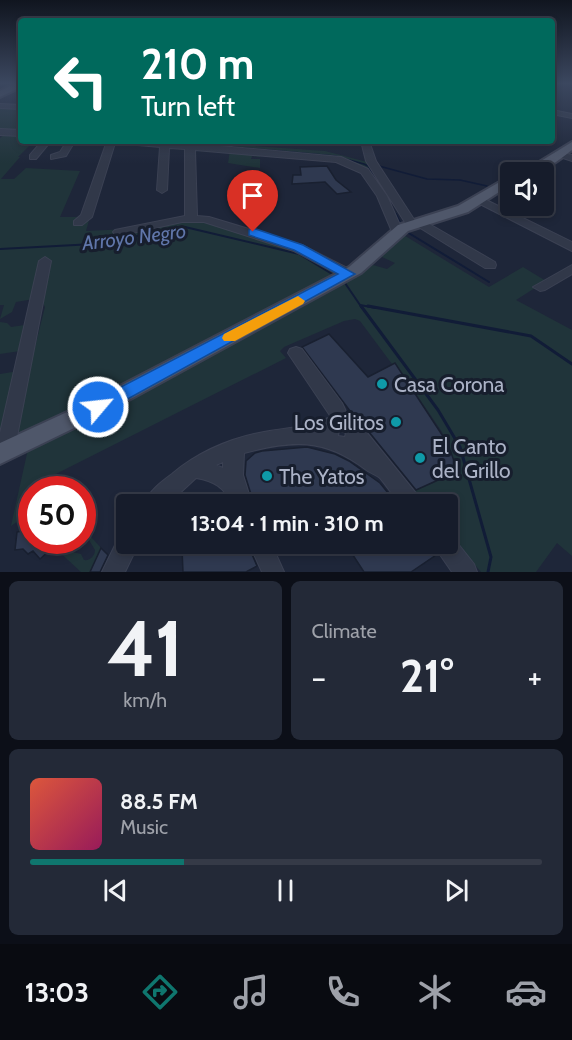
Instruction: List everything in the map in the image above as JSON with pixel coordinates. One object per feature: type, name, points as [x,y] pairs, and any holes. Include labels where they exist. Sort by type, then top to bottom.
[{"type":"main road","points":[[550,162],[567,154]]},
{"type":"main road","points":[[2,453],[109,401],[348,274],[407,227],[444,216],[480,200],[500,185]]},
{"type":"street","points":[[555,113],[572,116]]},
{"type":"street","points":[[0,132],[18,133]]},
{"type":"street","points":[[33,157],[44,144]]},
{"type":"street","points":[[54,157],[63,154],[69,144]]},
{"type":"street","points":[[78,223],[86,217],[110,144]]},
{"type":"street","points":[[162,190],[165,144],[326,150],[370,161]]},
{"type":"street","points":[[193,144],[333,158],[374,175]]},
{"type":"street","points":[[191,219],[193,144]]},
{"type":"street","points":[[366,144],[374,175],[407,227],[490,265]]},
{"type":"street","points":[[387,196],[407,227]]},
{"type":"street","points":[[480,200],[572,247]]},
{"type":"street","points":[[119,232],[191,219],[224,224],[298,248],[348,274]]},
{"type":"street","points":[[2,453],[45,261]]},
{"type":"street","points":[[540,287],[572,269]]},
{"type":"street","points":[[296,353],[336,408],[340,434],[405,494]]},
{"type":"street","points":[[165,494],[193,469],[237,446],[273,437],[340,434]]},
{"type":"street","points":[[237,446],[233,457],[238,494]]},
{"type":"street","points":[[193,469],[223,476],[237,494]]},
{"type":"street","points":[[113,572],[122,554]]},
{"type":"street","points":[[265,554],[273,572]]},
{"type":"street","points":[[452,554],[466,572]]},
{"type":"shaded area","points":[[0,110],[18,110],[18,132],[0,131]]},
{"type":"shaded area","points":[[6,133],[18,133],[18,144],[31,144],[1,179],[14,179],[26,168],[80,171],[60,217],[90,217],[86,231],[129,229],[179,219],[208,221],[293,248],[338,272],[154,373],[12,438],[45,307],[42,301],[34,299],[16,302],[12,312],[0,319],[4,305],[0,305],[0,138]]},
{"type":"shaded area","points":[[166,144],[227,144],[325,151],[367,162],[377,174],[369,175],[338,158]]},
{"type":"shaded area","points":[[230,150],[261,153],[260,157],[252,156],[251,159],[260,159],[260,168],[228,163]]},
{"type":"shaded area","points":[[402,234],[489,287],[523,267],[546,281],[516,300],[572,330],[572,556],[557,543],[536,572],[481,572],[458,545],[458,494],[415,494],[413,491],[443,478],[455,464],[442,432],[395,363],[392,364],[360,321],[355,319],[344,321],[284,347],[280,351],[286,358],[52,476],[22,476],[28,449],[293,312],[373,265],[387,269],[395,263],[382,257]]},
{"type":"shaded area","points":[[0,322],[7,323],[11,327],[25,325],[20,351],[0,354]]},
{"type":"shaded area","points":[[19,371],[0,450],[0,374]]},
{"type":"shaded area","points":[[18,494],[18,521],[11,526]]},
{"type":"shaded area","points":[[96,542],[101,548],[90,572],[81,572],[62,554],[81,554],[84,560],[96,554]]},
{"type":"building","points":[[327,166],[336,180],[351,192],[337,194],[325,182],[292,184],[293,175],[301,175],[300,167]]},
{"type":"building","points":[[329,334],[368,377],[395,363],[448,444],[455,464],[447,476],[416,490],[361,422],[356,419],[302,347]]},
{"type":"building","points":[[307,447],[335,454],[380,483],[389,494],[251,494],[245,475],[246,461],[255,453]]},
{"type":"building","points":[[17,532],[18,550],[15,550]]},
{"type":"building","points":[[101,548],[108,555],[100,572],[90,572]]},
{"type":"building","points":[[36,554],[46,554],[40,559]]},
{"type":"building","points":[[182,554],[252,554],[257,566],[246,572],[183,572]]},
{"type":"building","points":[[352,554],[436,555],[411,572],[364,572]]},
{"type":"waterway","points":[[222,146],[335,156],[364,164],[368,166],[396,215]]},
{"type":"waterway","points":[[379,166],[427,179],[460,180],[487,186]]},
{"type":"waterway","points":[[396,214],[401,225]]},
{"type":"waterway","name":"Arroyo Negro","points":[[0,249],[94,244],[185,227],[299,254],[332,274]]},
{"type":"waterway","points":[[407,232],[489,282]]},
{"type":"waterway","points":[[345,283],[360,305]]},
{"type":"waterway","points":[[360,305],[376,308]]},
{"type":"waterway","name":"Arroyo Negro","points":[[361,306],[438,410],[460,447],[491,557],[488,572]]},
{"type":"waterway","points":[[368,306],[531,336],[572,364]]},
{"type":"slow traffic","points":[[230,338],[298,301]]},
{"type":"place","name":"Casa Corona","points":[[382,384]]},
{"type":"place","name":"Los Gilitos","points":[[396,422]]},
{"type":"place","name":"El Canto del Grillo","points":[[420,458]]},
{"type":"place","name":"The Yatos","points":[[267,476]]},
{"type":"route","points":[[98,407],[348,274],[298,248],[253,232]]}]
